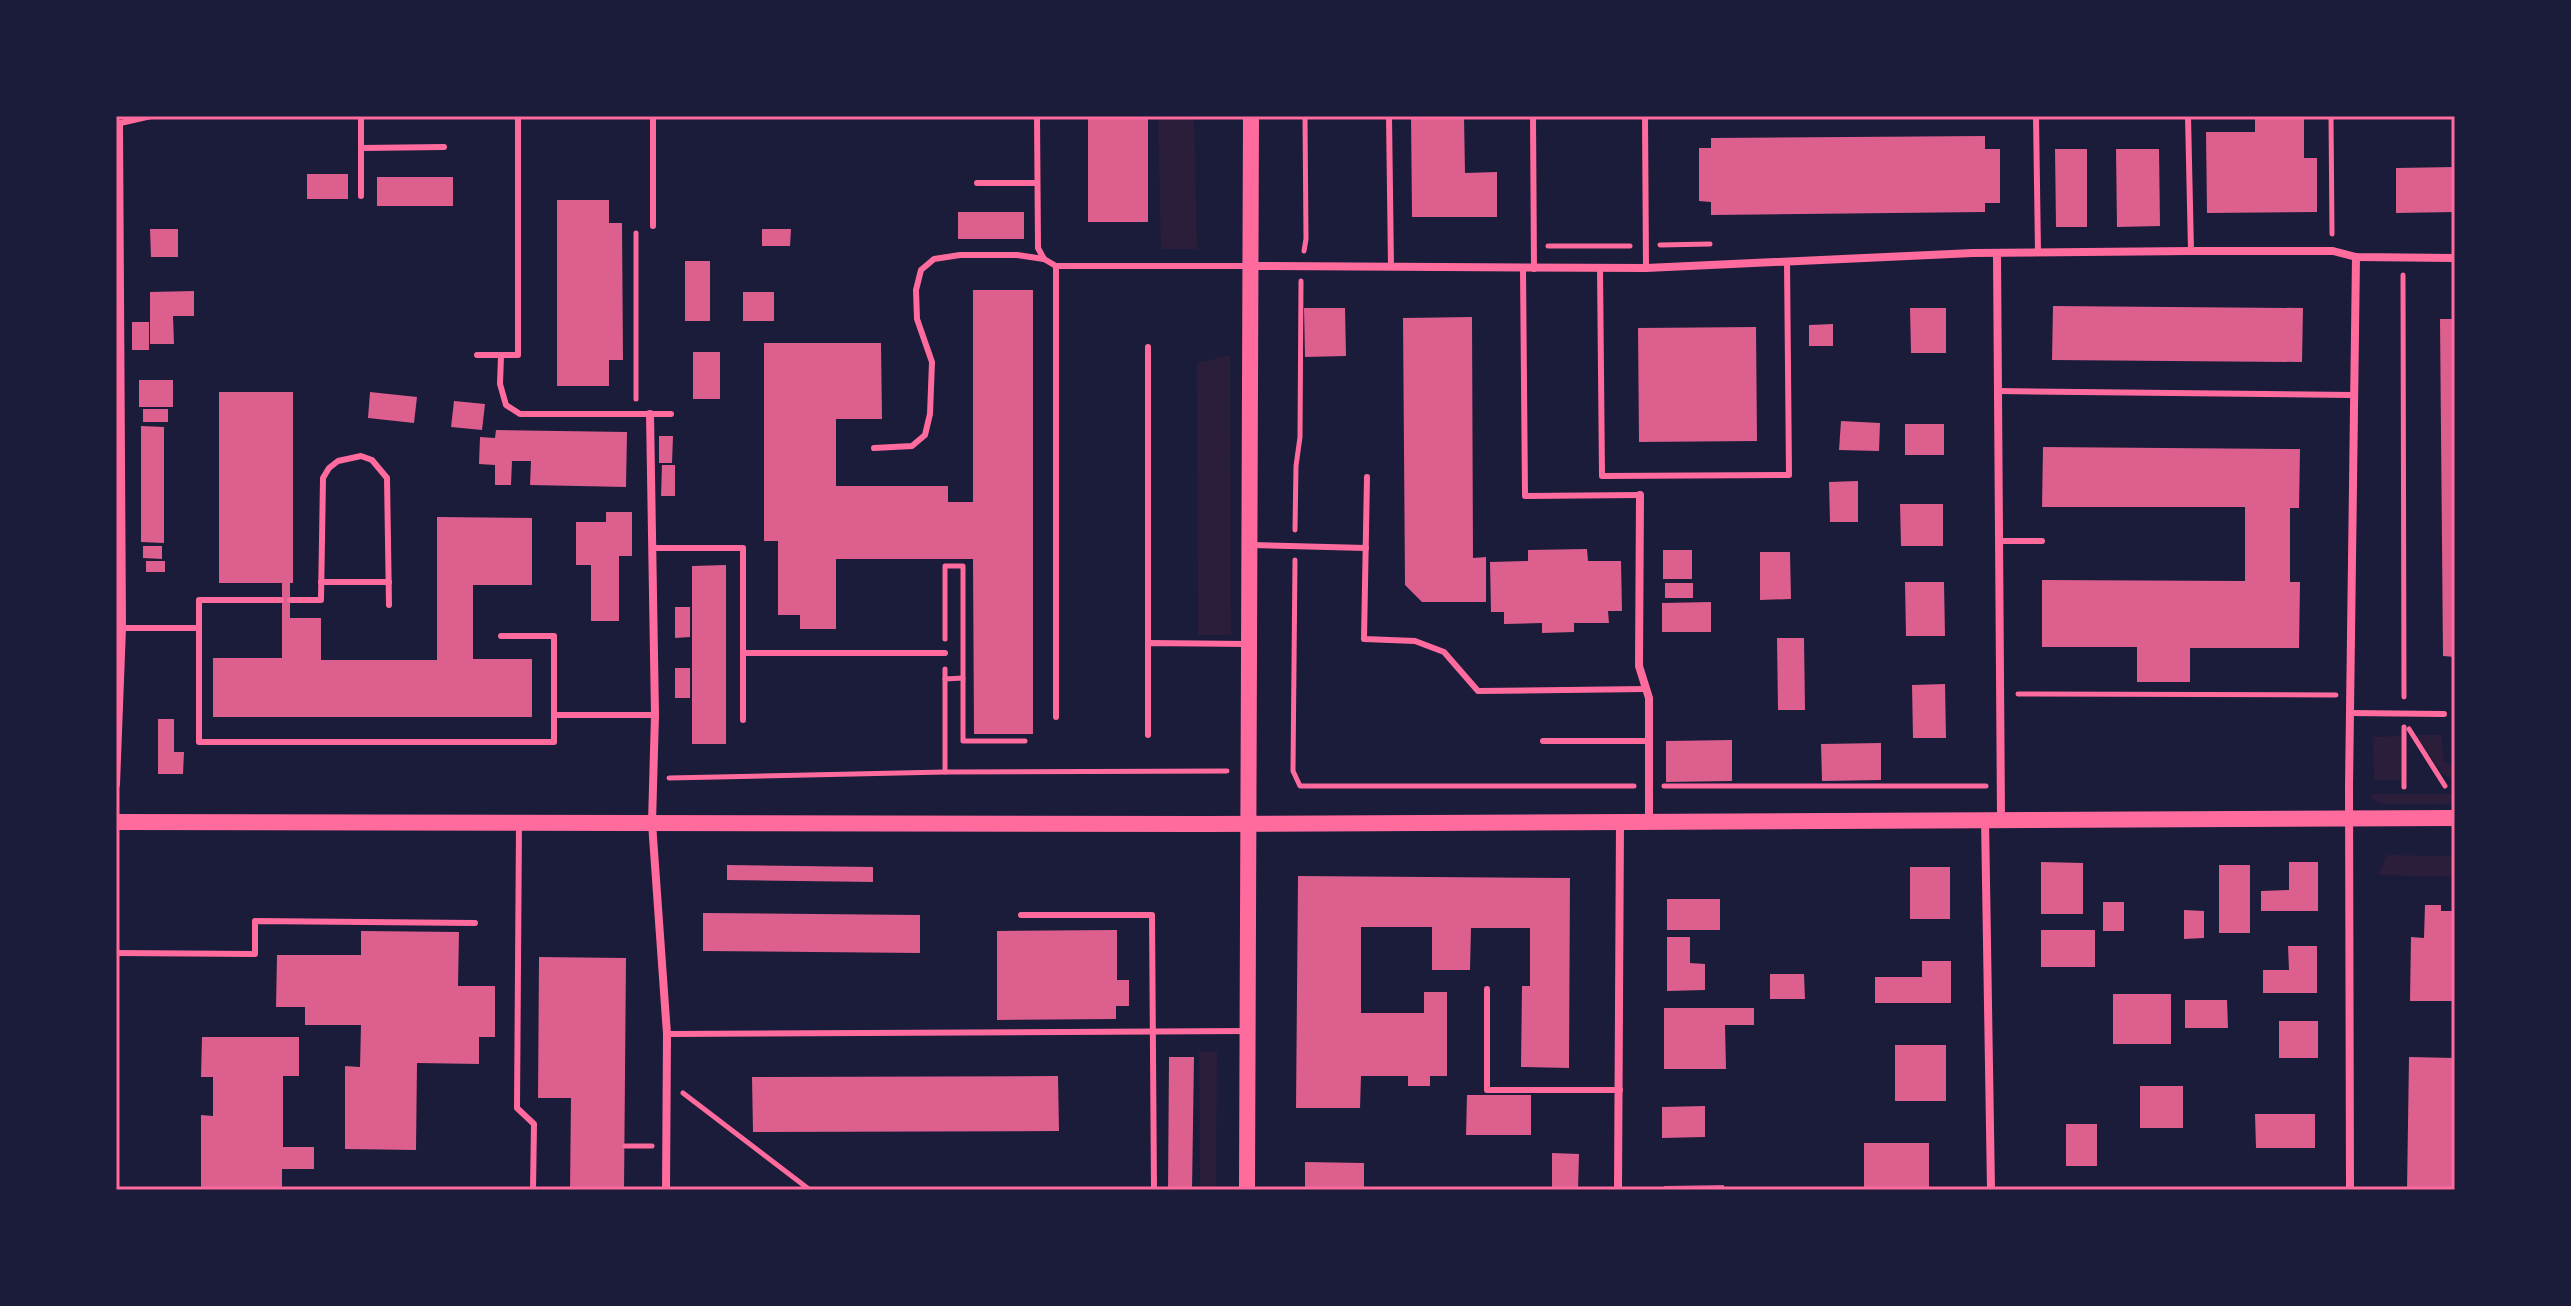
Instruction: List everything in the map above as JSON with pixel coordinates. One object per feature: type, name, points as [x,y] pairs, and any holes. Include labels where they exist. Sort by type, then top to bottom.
[{"type":"main road","points":[[1247,1190],[1251,116]]},
{"type":"main road","points":[[116,822],[1248,823],[2455,818]]},
{"type":"street","points":[[116,784],[122,628],[118,124]]},
{"type":"street","points":[[1250,266],[1646,268],[2038,252],[2333,251],[2356,257],[2455,258]]},
{"type":"street","points":[[1991,1190],[1993,818],[2001,786],[1997,253]]},
{"type":"street","points":[[2350,1190],[2350,695],[2356,257]]},
{"type":"street","points":[[650,414],[655,715],[652,823],[667,1034],[666,1190]]},
{"type":"street","points":[[1640,495],[1639,666],[1649,698],[1649,822]]},
{"type":"street","points":[[1618,1190],[1620,822]]},
{"type":"lane","points":[[118,124],[151,116]]},
{"type":"lane","points":[[361,116],[361,196]]},
{"type":"lane","points":[[477,355],[518,355],[518,116]]},
{"type":"lane","points":[[653,116],[653,226]]},
{"type":"lane","points":[[1037,116],[1038,248],[1044,259]]},
{"type":"lane","points":[[1389,116],[1391,267]]},
{"type":"lane","points":[[1533,116],[1534,269]]},
{"type":"lane","points":[[1645,116],[1646,268]]},
{"type":"lane","points":[[2036,116],[2038,252]]},
{"type":"lane","points":[[2188,116],[2191,251]]},
{"type":"lane","points":[[361,148],[444,147]]},
{"type":"lane","points":[[977,183],[1037,183]]},
{"type":"lane","points":[[874,448],[912,446],[925,435],[930,414],[932,362],[917,319],[916,290],[921,270],[934,259],[960,255],[1017,255],[1044,259],[1056,266],[1250,266]]},
{"type":"lane","points":[[1600,268],[1602,476],[1789,475],[1787,262]]},
{"type":"lane","points":[[1056,266],[1056,717]]},
{"type":"lane","points":[[1523,269],[1525,496],[1640,495]]},
{"type":"lane","points":[[1148,347],[1148,735]]},
{"type":"lane","points":[[501,356],[500,384],[506,405],[520,414],[671,414]]},
{"type":"lane","points":[[1998,391],[2352,395]]},
{"type":"lane","points":[[290,600],[321,600],[323,478],[338,461],[361,456],[372,460],[387,478],[389,605]]},
{"type":"lane","points":[[1367,477],[1364,639],[1415,641],[1444,652],[1478,691],[1646,689]]},
{"type":"lane","points":[[1999,541],[2042,541]]},
{"type":"lane","points":[[1249,545],[1366,548]]},
{"type":"lane","points":[[652,548],[743,548],[743,720]]},
{"type":"lane","points":[[321,582],[389,582]]},
{"type":"lane","points":[[281,600],[199,600],[199,742],[554,742],[554,636],[501,636]]},
{"type":"lane","points":[[122,628],[199,628]]},
{"type":"lane","points":[[1148,643],[1248,644]]},
{"type":"lane","points":[[743,653],[945,653]]},
{"type":"lane","points":[[2350,713],[2444,714]]},
{"type":"lane","points":[[554,715],[655,715]]},
{"type":"lane","points":[[1543,741],[1649,741]]},
{"type":"lane","points":[[519,822],[517,1108],[534,1124],[533,1190]]},
{"type":"lane","points":[[1021,915],[1152,915],[1154,1190]]},
{"type":"lane","points":[[116,953],[255,954],[255,921],[475,923]]},
{"type":"lane","points":[[1487,989],[1487,1090],[1620,1090]]},
{"type":"lane","points":[[667,1034],[1247,1031]]},
{"type":"path","points":[[1305,116],[1306,239],[1301,267],[1300,437],[1296,466],[1293,771],[1300,786],[2001,786]]},
{"type":"path","points":[[2331,116],[2333,251]]},
{"type":"path","points":[[636,226],[636,414]]},
{"type":"path","points":[[1534,246],[1725,244]]},
{"type":"path","points":[[2403,258],[2404,787]]},
{"type":"path","points":[[945,772],[945,566],[963,566],[963,741],[1025,741]]},
{"type":"path","points":[[945,679],[963,678]]},
{"type":"path","points":[[2001,694],[2350,695]]},
{"type":"path","points":[[2404,713],[2408,727],[2445,786]]},
{"type":"path","points":[[652,778],[945,772],[1228,771]]},
{"type":"path","points":[[667,1081],[810,1190]]},
{"type":"path","points":[[625,1146],[657,1146]]},
{"type":"shaded area","points":[[1158,116],[1194,116],[1197,249],[1161,249]]},
{"type":"shaded area","points":[[1230,355],[1231,635],[1198,635],[1197,363]]},
{"type":"shaded area","points":[[2415,735],[2441,735],[2444,761],[2455,767],[2455,781],[2443,774]]},
{"type":"shaded area","points":[[2401,736],[2401,780],[2374,780],[2373,737]]},
{"type":"shaded area","points":[[2371,794],[2455,794],[2455,804],[2383,804],[2372,800]]},
{"type":"shaded area","points":[[2387,855],[2455,856],[2455,877],[2378,875]]},
{"type":"shaded area","points":[[1217,1051],[1216,1190],[1200,1190],[1199,1052]]},
{"type":"building","points":[[1088,116],[1148,116],[1148,222],[1088,222]]},
{"type":"building","points":[[1411,116],[1464,116],[1465,173],[1497,172],[1497,217],[1412,217]]},
{"type":"building","points":[[2255,116],[2304,116],[2304,158],[2317,158],[2317,212],[2207,213],[2206,132],[2255,132]]},
{"type":"building","points":[[1985,136],[1985,149],[2000,149],[2000,203],[1985,203],[1985,212],[1711,215],[1711,202],[1699,201],[1699,148],[1711,148],[1711,138]]},
{"type":"building","points":[[2055,149],[2087,149],[2087,227],[2056,227]]},
{"type":"building","points":[[2116,149],[2159,149],[2160,226],[2117,227]]},
{"type":"building","points":[[2455,167],[2455,212],[2396,213],[2396,168]]},
{"type":"building","points":[[307,174],[348,174],[348,199],[307,199]]},
{"type":"building","points":[[377,177],[453,177],[453,206],[377,206]]},
{"type":"building","points":[[557,200],[609,200],[609,223],[622,223],[623,360],[609,360],[609,386],[557,386]]},
{"type":"building","points":[[958,212],[1024,212],[1024,239],[958,239]]},
{"type":"building","points":[[150,229],[178,229],[178,257],[151,257]]},
{"type":"building","points":[[762,229],[791,229],[790,246],[762,246]]},
{"type":"building","points":[[685,261],[710,261],[710,321],[685,321]]},
{"type":"building","points":[[973,290],[1033,290],[1033,734],[974,734],[973,559],[836,559],[836,629],[800,629],[800,615],[778,615],[778,541],[764,541],[764,343],[881,343],[882,419],[836,419],[836,486],[948,486],[948,502],[973,502]]},
{"type":"building","points":[[194,291],[194,316],[173,316],[174,344],[150,344],[150,292]]},
{"type":"building","points":[[743,292],[774,292],[774,321],[743,321]]},
{"type":"building","points":[[2053,306],[2303,308],[2302,362],[2052,360]]},
{"type":"building","points":[[1304,308],[1345,308],[1346,356],[1305,357]]},
{"type":"building","points":[[1910,308],[1946,308],[1946,353],[1911,353]]},
{"type":"building","points":[[1472,317],[1473,558],[1486,557],[1486,602],[1422,602],[1405,585],[1403,318]]},
{"type":"building","points":[[2440,319],[2455,319],[2455,657],[2443,656]]},
{"type":"building","points":[[132,322],[149,322],[149,350],[132,350]]},
{"type":"building","points":[[1833,324],[1833,346],[1809,346],[1809,325]]},
{"type":"building","points":[[1756,327],[1757,441],[1639,442],[1638,328]]},
{"type":"building","points":[[693,352],[720,352],[720,399],[693,399]]},
{"type":"building","points":[[139,380],[173,380],[173,407],[139,407]]},
{"type":"building","points":[[219,392],[293,392],[293,583],[290,583],[290,618],[321,618],[321,660],[437,660],[437,517],[532,518],[532,585],[473,585],[473,659],[532,659],[532,717],[213,717],[213,658],[282,658],[282,583],[219,583]]},
{"type":"building","points":[[370,392],[417,397],[414,423],[368,418]]},
{"type":"building","points":[[454,401],[485,404],[482,430],[451,427]]},
{"type":"building","points":[[143,409],[168,409],[168,422],[143,422]]},
{"type":"building","points":[[1841,421],[1880,423],[1879,451],[1839,450]]},
{"type":"building","points":[[1905,424],[1944,424],[1944,455],[1905,455]]},
{"type":"building","points":[[141,426],[164,427],[164,543],[141,542]]},
{"type":"building","points":[[496,430],[627,432],[626,487],[530,485],[531,461],[512,461],[511,485],[495,485],[495,465],[479,464],[480,437],[495,438]]},
{"type":"building","points":[[659,436],[673,436],[672,463],[659,463]]},
{"type":"building","points":[[2043,447],[2300,449],[2299,508],[2290,508],[2290,582],[2300,582],[2299,648],[2190,648],[2190,682],[2137,682],[2137,647],[2042,647],[2042,580],[2245,581],[2245,507],[2042,507]]},
{"type":"building","points":[[662,465],[675,465],[675,496],[661,496]]},
{"type":"building","points":[[1858,481],[1858,522],[1830,522],[1829,482]]},
{"type":"building","points":[[1900,504],[1943,504],[1943,546],[1901,546]]},
{"type":"building","points":[[606,512],[632,512],[632,556],[619,556],[619,621],[591,621],[591,565],[576,565],[576,522],[606,522]]},
{"type":"building","points":[[143,546],[162,546],[162,559],[143,558]]},
{"type":"building","points":[[1587,549],[1588,561],[1621,561],[1622,611],[1608,611],[1609,623],[1574,623],[1574,632],[1542,633],[1542,623],[1504,624],[1504,612],[1491,612],[1490,562],[1528,561],[1528,550]]},
{"type":"building","points":[[1663,550],[1692,550],[1692,579],[1663,579]]},
{"type":"building","points":[[1760,552],[1790,552],[1791,599],[1760,600]]},
{"type":"building","points":[[146,561],[165,561],[165,572],[146,572]]},
{"type":"building","points":[[726,565],[726,744],[692,744],[692,566]]},
{"type":"building","points":[[1905,582],[1944,582],[1945,636],[1906,636]]},
{"type":"building","points":[[1665,583],[1693,583],[1693,598],[1665,598]]},
{"type":"building","points":[[1711,602],[1711,632],[1662,632],[1662,603]]},
{"type":"building","points":[[675,607],[690,607],[690,637],[675,638]]},
{"type":"building","points":[[1777,638],[1804,638],[1805,710],[1778,710]]},
{"type":"building","points":[[675,668],[690,668],[690,698],[675,698]]},
{"type":"building","points":[[1945,684],[1946,738],[1913,738],[1912,685]]},
{"type":"building","points":[[158,719],[174,719],[174,752],[184,752],[183,774],[158,774]]},
{"type":"building","points":[[1732,740],[1732,781],[1666,782],[1666,741]]},
{"type":"building","points":[[1881,743],[1881,780],[1822,781],[1821,744]]},
{"type":"building","points":[[2041,862],[2083,863],[2083,914],[2041,914]]},
{"type":"building","points":[[2289,862],[2318,862],[2318,911],[2261,911],[2261,891],[2289,890]]},
{"type":"building","points":[[727,865],[873,867],[873,882],[727,880]]},
{"type":"building","points":[[2219,865],[2250,865],[2250,933],[2219,933]]},
{"type":"building","points":[[1910,867],[1950,867],[1950,919],[1910,919]]},
{"type":"building","points":[[1298,876],[1570,878],[1569,1068],[1521,1067],[1522,986],[1530,986],[1530,928],[1471,928],[1470,970],[1432,970],[1432,927],[1361,927],[1361,1013],[1424,1013],[1424,992],[1447,992],[1447,1076],[1430,1076],[1430,1086],[1408,1086],[1408,1076],[1361,1076],[1360,1108],[1296,1108]]},
{"type":"building","points":[[1667,899],[1720,899],[1720,930],[1667,930]]},
{"type":"building","points":[[2103,902],[2124,902],[2124,931],[2103,931]]},
{"type":"building","points":[[2425,905],[2441,905],[2441,911],[2455,911],[2455,1001],[2410,1001],[2411,937],[2424,938]]},
{"type":"building","points":[[2184,910],[2204,911],[2204,938],[2184,939]]},
{"type":"building","points":[[703,913],[920,915],[920,953],[703,951]]},
{"type":"building","points":[[1117,930],[1117,980],[1129,980],[1129,1006],[1116,1006],[1116,1019],[997,1020],[997,931]]},
{"type":"building","points":[[2041,930],[2095,930],[2095,967],[2041,967]]},
{"type":"building","points":[[361,931],[459,932],[458,986],[495,986],[495,1037],[479,1037],[479,1064],[417,1063],[416,1150],[345,1149],[345,1066],[360,1067],[361,1025],[305,1025],[305,1007],[276,1007],[277,955],[361,955]]},
{"type":"building","points":[[1667,937],[1690,937],[1690,963],[1705,964],[1705,990],[1667,991]]},
{"type":"building","points":[[2288,946],[2317,946],[2317,993],[2263,993],[2263,970],[2289,970]]},
{"type":"building","points":[[539,957],[626,958],[624,1190],[570,1190],[571,1098],[538,1098]]},
{"type":"building","points":[[1922,961],[1951,961],[1951,1003],[1875,1003],[1875,977],[1922,977]]},
{"type":"building","points":[[1770,974],[1804,974],[1805,999],[1770,999]]},
{"type":"building","points":[[2113,994],[2171,994],[2171,1044],[2113,1044]]},
{"type":"building","points":[[2185,1000],[2227,1000],[2228,1028],[2185,1028]]},
{"type":"building","points":[[1664,1008],[1754,1008],[1754,1025],[1725,1025],[1726,1069],[1664,1069]]},
{"type":"building","points":[[2279,1021],[2318,1021],[2318,1058],[2279,1058]]},
{"type":"building","points":[[202,1037],[299,1037],[299,1076],[283,1076],[283,1147],[314,1147],[314,1169],[282,1169],[282,1190],[201,1190],[201,1115],[213,1116],[213,1077],[201,1077]]},
{"type":"building","points":[[1895,1045],[1946,1045],[1946,1101],[1895,1101]]},
{"type":"building","points":[[1169,1057],[1194,1057],[1192,1190],[1168,1190]]},
{"type":"building","points":[[2409,1057],[2455,1058],[2455,1190],[2407,1190]]},
{"type":"building","points":[[1058,1076],[1059,1131],[753,1132],[752,1077]]},
{"type":"building","points":[[2140,1086],[2183,1086],[2183,1128],[2140,1128]]},
{"type":"building","points":[[1467,1095],[1531,1095],[1531,1135],[1466,1135]]},
{"type":"building","points":[[1705,1106],[1705,1137],[1662,1138],[1662,1107]]},
{"type":"building","points":[[2255,1114],[2315,1114],[2315,1148],[2256,1148]]},
{"type":"building","points":[[2066,1124],[2097,1124],[2097,1166],[2066,1166]]},
{"type":"building","points":[[1864,1143],[1929,1143],[1929,1189],[1864,1188]]},
{"type":"building","points":[[1552,1153],[1579,1154],[1578,1190],[1552,1190]]},
{"type":"building","points":[[1305,1162],[1364,1163],[1364,1190],[1305,1190]]},
{"type":"building","points":[[1724,1185],[1724,1190],[1664,1190],[1664,1186]]}]
